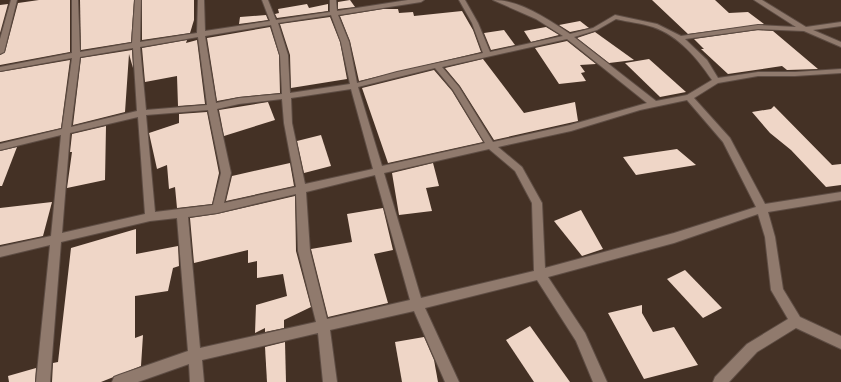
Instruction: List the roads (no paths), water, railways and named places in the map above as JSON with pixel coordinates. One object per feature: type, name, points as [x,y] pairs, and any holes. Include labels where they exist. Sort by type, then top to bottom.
[{"type":"street","points":[[0,52],[14,0]]},
{"type":"street","points":[[43,382],[66,130],[76,55],[75,0]]},
{"type":"street","points":[[138,0],[136,45],[150,217]]},
{"type":"street","points":[[201,0],[201,34],[212,107],[226,174],[217,209]]},
{"type":"street","points":[[265,0],[284,54],[288,123],[301,188],[304,251],[323,326],[330,382]]},
{"type":"street","points":[[333,0],[334,14],[345,42],[354,86],[380,171],[417,304],[452,382]]},
{"type":"street","points":[[0,70],[76,55],[201,34],[421,0]]},
{"type":"street","points":[[462,0],[475,23],[488,55]]},
{"type":"street","points":[[496,0],[511,2],[541,18],[568,37],[654,104]]},
{"type":"street","points":[[757,0],[805,28],[841,45]]},
{"type":"street","points":[[0,147],[142,113],[212,107],[239,101],[354,86],[396,74],[438,67],[568,37],[595,29],[615,17],[655,25],[680,38],[704,62],[716,81]]},
{"type":"street","points":[[680,38],[758,27],[805,28],[841,24]]},
{"type":"street","points":[[438,67],[456,89],[491,146],[519,170],[537,203],[540,274],[581,336],[600,382]]},
{"type":"street","points":[[0,252],[150,217],[217,209],[301,188],[571,128],[639,107],[689,97],[716,81],[758,74],[795,74],[841,71]]},
{"type":"street","points":[[689,97],[727,140],[762,209],[770,237],[777,290],[796,321],[841,343]]},
{"type":"street","points":[[119,382],[196,355],[540,274],[674,238],[762,209],[841,196]]},
{"type":"street","points":[[182,213],[196,355],[197,382]]},
{"type":"street","points":[[720,382],[752,348],[796,321]]}]
